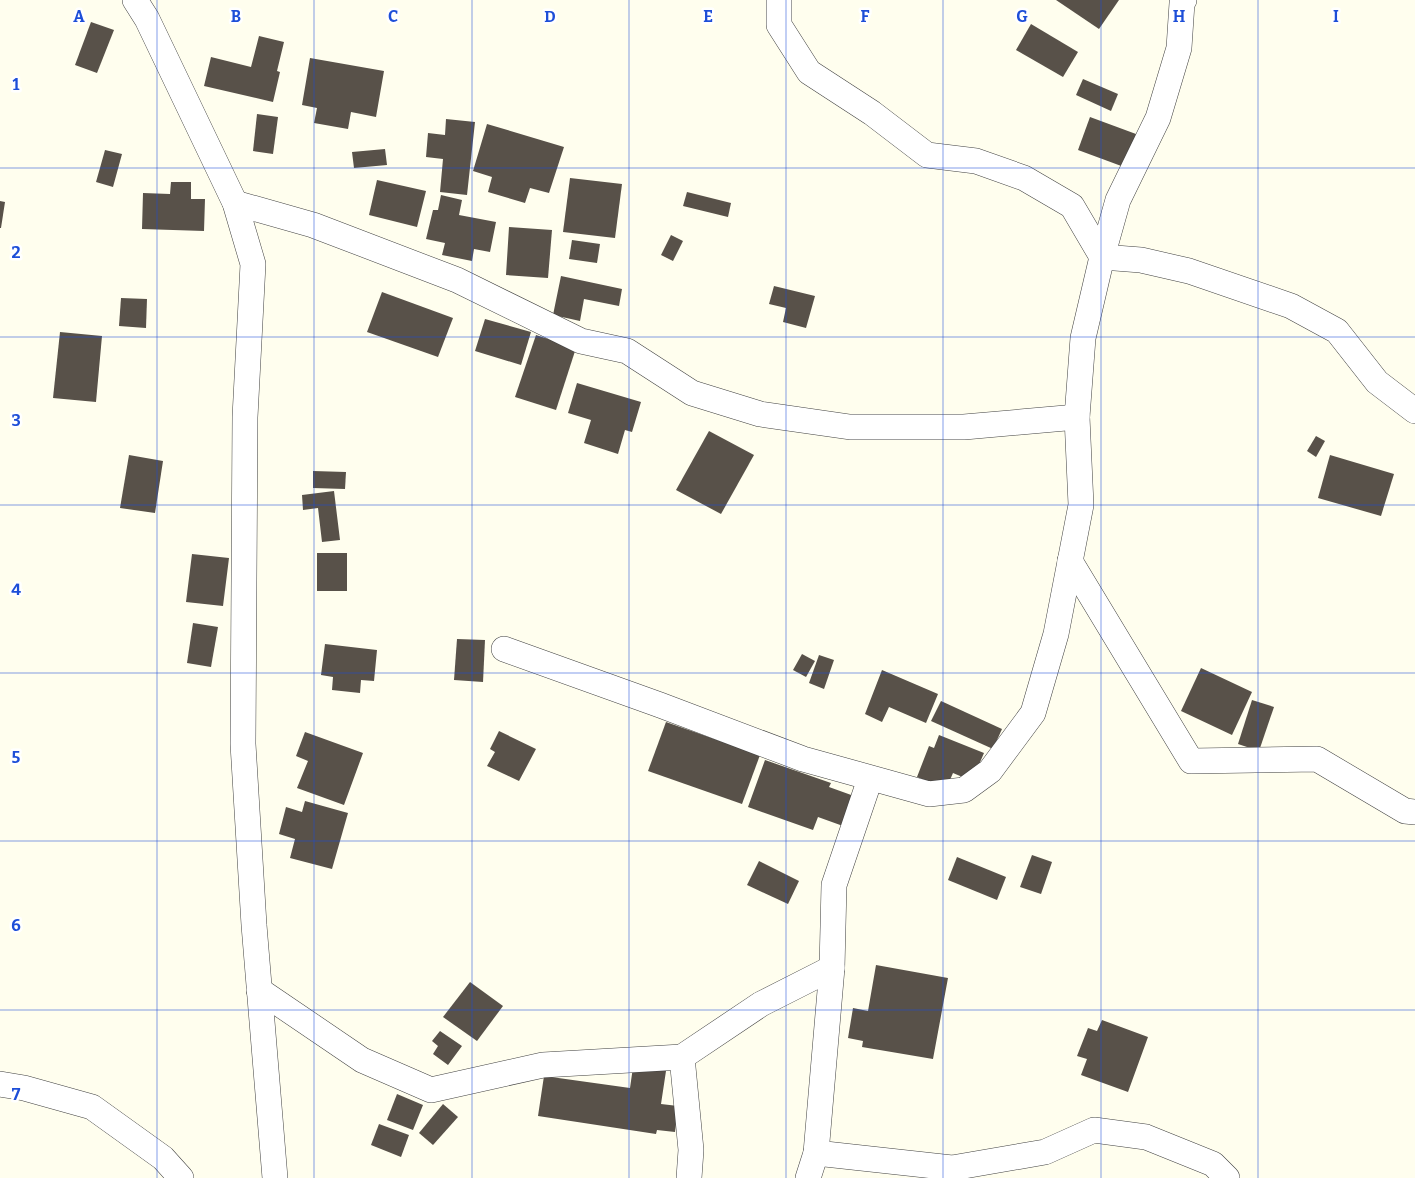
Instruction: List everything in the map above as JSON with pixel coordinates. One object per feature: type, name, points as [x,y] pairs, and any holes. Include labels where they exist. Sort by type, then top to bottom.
[{"type":"street","points":[[135,0],[147,19],[234,203],[253,264],[244,416],[243,744],[275,1178]]},
{"type":"street","points":[[779,0],[779,25],[809,72],[872,113],[927,155],[976,160],[1024,178],[1072,206],[1102,257]]},
{"type":"street","points":[[504,649],[804,759],[929,794],[964,790],[990,771],[1033,713],[1056,634],[1081,505],[1077,416],[1082,338],[1118,200],[1158,118],[1179,48],[1182,4],[1184,0]]},
{"type":"street","points":[[234,203],[313,225],[457,280],[581,341],[626,351],[692,393],[760,414],[850,427],[964,427],[1077,416]]},
{"type":"street","points":[[1102,257],[1141,260],[1189,272],[1291,306],[1337,331],[1377,382],[1415,411]]},
{"type":"street","points":[[1070,561],[1191,761],[1317,759],[1405,811],[1415,812]]},
{"type":"street","points":[[808,1178],[816,1153],[832,968],[834,885],[870,779]]},
{"type":"street","points":[[260,990],[362,1060],[430,1090],[543,1065],[682,1057],[761,1004],[832,968]]},
{"type":"street","points":[[682,1057],[691,1150],[689,1178]]},
{"type":"street","points":[[0,1084],[24,1088],[92,1107],[163,1158],[181,1178]]},
{"type":"street","points":[[816,1153],[952,1168],[1045,1152],[1094,1130],[1146,1137],[1212,1164],[1227,1178]]},
{"type":"building","points":[[1056,0],[1119,0],[1099,29]]},
{"type":"building","points":[[91,22],[114,30],[97,73],[75,65]]},
{"type":"building","points":[[1031,24],[1078,52],[1063,77],[1016,50]]},
{"type":"building","points":[[259,36],[284,42],[277,71],[280,72],[273,102],[204,86],[211,57],[251,67]]},
{"type":"building","points":[[310,58],[384,71],[376,117],[351,112],[348,129],[314,123],[317,108],[302,105]]},
{"type":"building","points":[[1083,79],[1118,94],[1111,111],[1076,95]]},
{"type":"building","points":[[257,114],[278,117],[273,154],[253,151]]},
{"type":"building","points":[[1090,117],[1136,134],[1124,167],[1078,150]]},
{"type":"building","points":[[446,119],[475,122],[467,195],[440,192],[443,159],[426,157],[428,133],[445,135]]},
{"type":"building","points":[[487,124],[564,147],[549,193],[530,188],[525,203],[488,192],[492,177],[473,171]]},
{"type":"building","points":[[385,149],[387,165],[354,168],[352,152]]},
{"type":"building","points":[[105,150],[122,154],[113,187],[96,182]]},
{"type":"building","points":[[570,178],[622,184],[615,238],[563,232]]},
{"type":"building","points":[[377,180],[426,191],[417,227],[369,215]]},
{"type":"building","points":[[171,182],[191,182],[191,199],[205,199],[204,231],[142,229],[143,193],[170,194]]},
{"type":"building","points":[[687,192],[731,203],[728,217],[683,206]]},
{"type":"building","points":[[441,195],[462,200],[459,215],[496,222],[490,252],[474,249],[472,261],[442,255],[445,243],[426,239],[433,210],[438,210]]},
{"type":"building","points":[[0,201],[5,202],[1,228],[0,228]]},
{"type":"building","points":[[509,227],[552,230],[548,278],[506,275]]},
{"type":"building","points":[[671,235],[683,241],[673,261],[661,255]]},
{"type":"building","points":[[572,240],[600,244],[597,263],[569,259]]},
{"type":"building","points":[[561,276],[622,289],[619,306],[584,299],[580,321],[553,315]]},
{"type":"building","points":[[774,286],[815,296],[806,328],[783,322],[786,308],[769,304]]},
{"type":"building","points":[[382,292],[453,318],[438,357],[367,332]]},
{"type":"building","points":[[121,298],[147,299],[146,328],[119,326]]},
{"type":"building","points":[[485,319],[531,332],[521,365],[475,351]]},
{"type":"building","points":[[60,332],[102,336],[96,402],[53,398]]},
{"type":"building","points":[[536,335],[576,348],[556,410],[515,397]]},
{"type":"building","points":[[577,383],[641,402],[632,432],[625,430],[618,454],[584,443],[591,420],[568,413]]},
{"type":"building","points":[[709,431],[754,455],[721,514],[676,490]]},
{"type":"building","points":[[1316,436],[1325,441],[1316,457],[1307,451]]},
{"type":"building","points":[[129,455],[163,461],[155,513],[120,508]]},
{"type":"building","points":[[1330,455],[1394,474],[1381,516],[1318,498]]},
{"type":"building","points":[[313,471],[346,472],[345,489],[313,488]]},
{"type":"building","points":[[334,491],[340,540],[322,542],[318,508],[303,510],[302,495]]},
{"type":"building","points":[[317,553],[347,553],[347,591],[317,591]]},
{"type":"building","points":[[192,554],[229,558],[223,606],[186,602]]},
{"type":"building","points":[[193,623],[218,627],[211,667],[187,663]]},
{"type":"building","points":[[457,639],[485,640],[483,682],[454,680]]},
{"type":"building","points":[[325,644],[377,650],[374,681],[361,680],[360,693],[332,690],[333,677],[321,675]]},
{"type":"building","points":[[802,654],[815,661],[806,677],[793,670]]},
{"type":"building","points":[[819,655],[834,660],[824,689],[809,683]]},
{"type":"building","points":[[1201,668],[1252,692],[1232,735],[1181,711]]},
{"type":"building","points":[[882,670],[938,694],[926,723],[889,707],[882,722],[865,714]]},
{"type":"building","points":[[1252,700],[1274,707],[1259,751],[1238,744]]},
{"type":"building","points":[[941,701],[1002,729],[993,749],[931,721]]},
{"type":"building","points":[[666,722],[760,755],[742,804],[648,771]]},
{"type":"building","points":[[499,731],[536,749],[519,781],[487,766],[495,752],[490,749]]},
{"type":"building","points":[[305,732],[363,753],[344,805],[297,788],[308,761],[296,756]]},
{"type":"building","points":[[939,735],[984,753],[972,781],[953,773],[946,789],[917,777],[929,746],[934,748]]},
{"type":"building","points":[[765,760],[831,783],[829,787],[854,796],[843,826],[818,817],[813,830],[748,807]]},
{"type":"building","points":[[305,801],[348,813],[332,869],[290,858],[295,839],[279,834],[286,807],[302,812]]},
{"type":"building","points":[[1032,855],[1052,862],[1041,894],[1020,887]]},
{"type":"building","points":[[957,857],[1006,877],[997,900],[948,880]]},
{"type":"building","points":[[759,861],[799,881],[788,904],[747,885]]},
{"type":"building","points":[[876,965],[948,978],[933,1059],[862,1047],[863,1041],[848,1038],[853,1008],[868,1011]]},
{"type":"building","points":[[470,982],[503,1006],[477,1041],[443,1017]]},
{"type":"building","points":[[1102,1020],[1148,1037],[1128,1092],[1081,1075],[1087,1059],[1077,1056],[1088,1028],[1097,1031]]},
{"type":"building","points":[[440,1031],[462,1046],[448,1065],[433,1054],[438,1046],[432,1041]]},
{"type":"building","points":[[633,1067],[666,1071],[661,1104],[678,1106],[675,1132],[657,1130],[656,1134],[538,1116],[544,1076],[630,1088]]},
{"type":"building","points":[[397,1094],[423,1105],[413,1130],[387,1120]]},
{"type":"building","points":[[443,1104],[458,1117],[433,1145],[419,1133]]},
{"type":"building","points":[[379,1124],[409,1135],[401,1157],[371,1145]]}]
